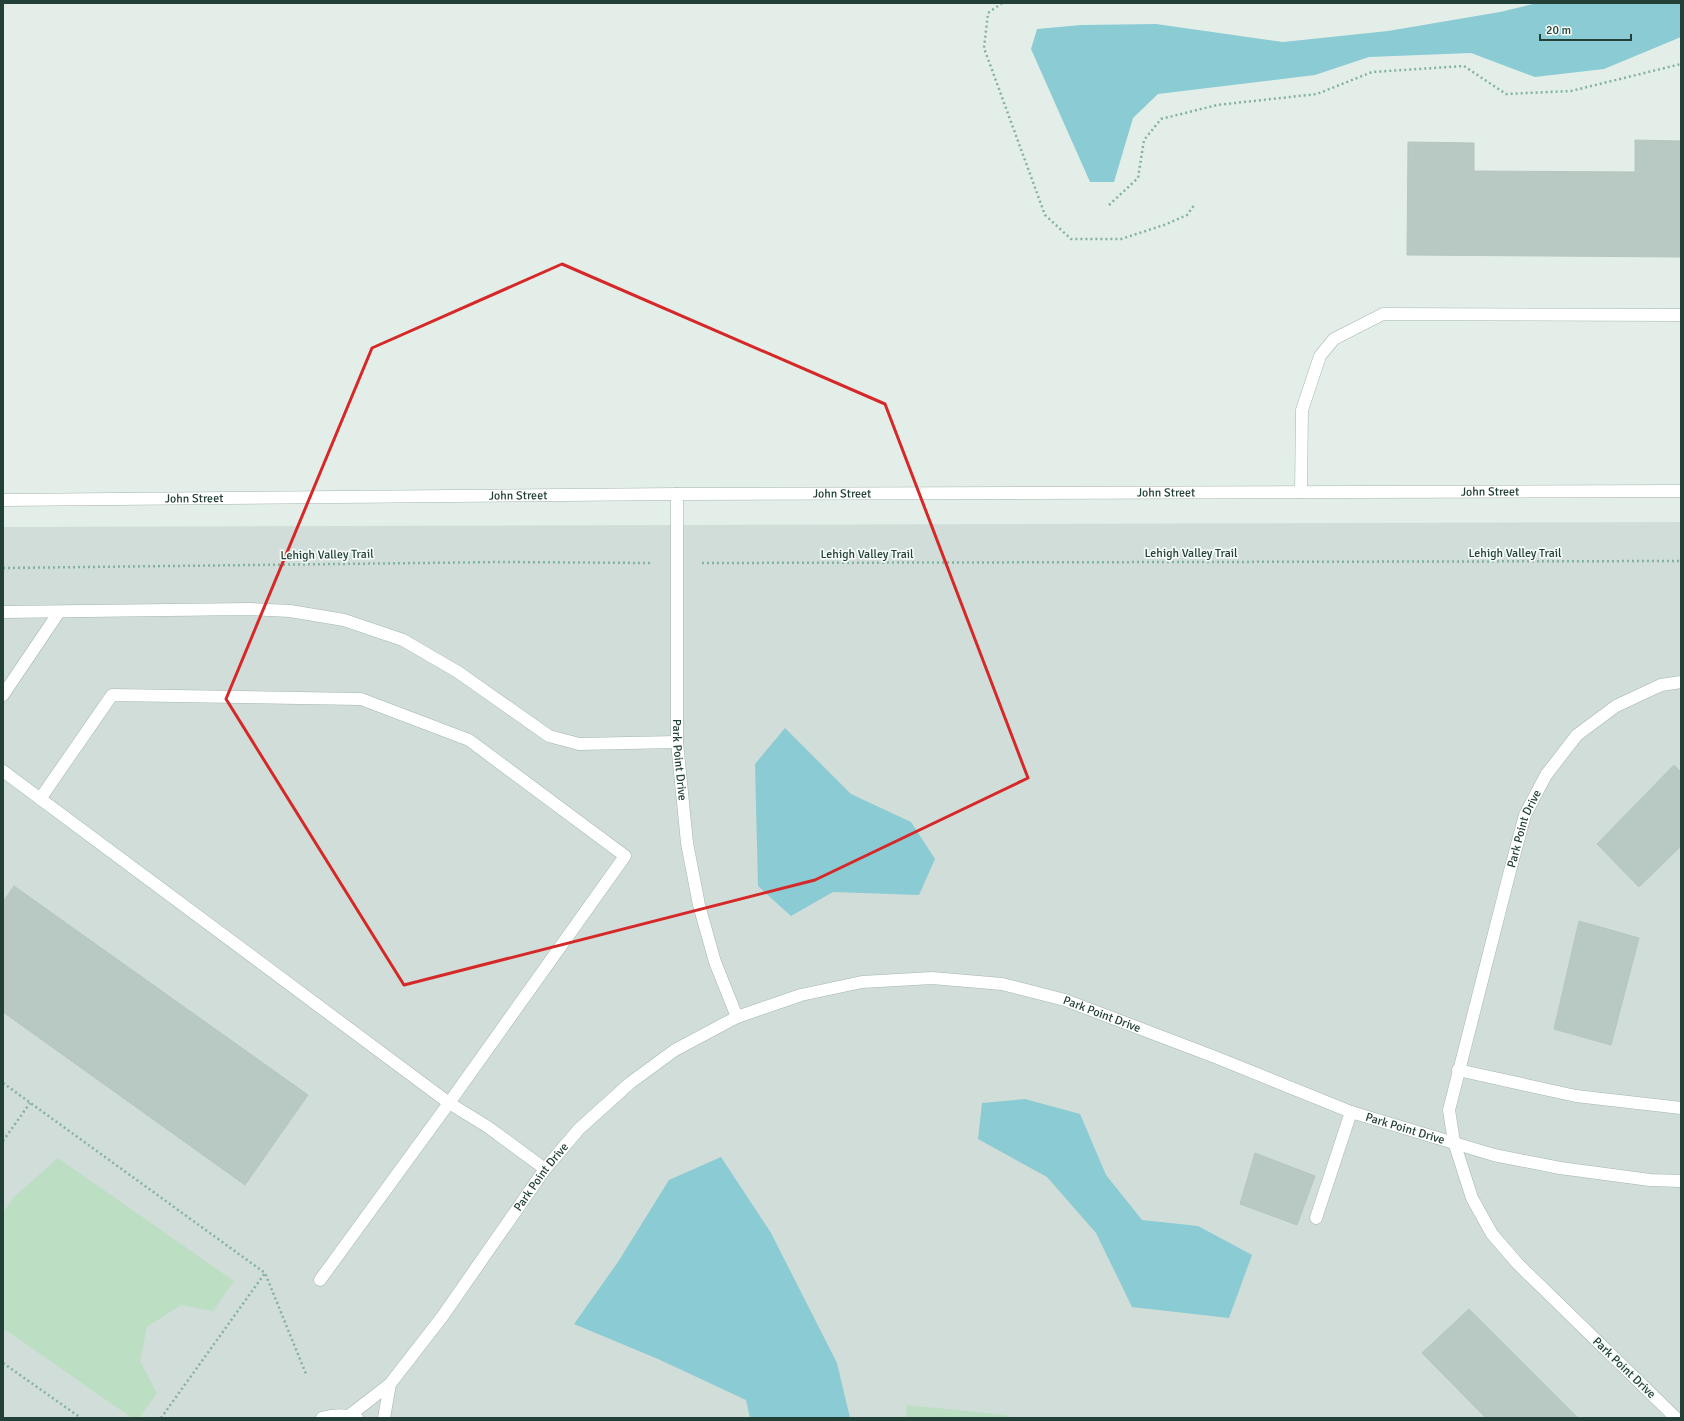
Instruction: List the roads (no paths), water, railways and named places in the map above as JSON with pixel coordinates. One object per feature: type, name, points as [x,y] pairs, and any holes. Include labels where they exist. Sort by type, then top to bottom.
[{"type":"street","points":[[1301,492],[1302,410],[1320,356],[1334,339],[1383,314],[1681,315]]},
{"type":"street","name":"John Street","points":[[3,500],[677,494],[1681,491]]},
{"type":"street","name":"Park Point Drive","points":[[677,494],[677,742],[687,843],[699,905],[715,962],[737,1017]]},
{"type":"street","points":[[3,612],[250,609],[290,611],[344,620],[403,640],[458,672],[549,736],[579,744],[677,742]]},
{"type":"street","points":[[3,695],[59,612]]},
{"type":"street","name":"Park Point Drive","points":[[1676,1418],[1518,1264],[1492,1234],[1472,1198],[1454,1142],[1449,1110],[1458,1070],[1525,815],[1546,775],[1577,735],[1616,706],[1661,685],[1681,682]]},
{"type":"street","points":[[40,799],[112,695],[361,699],[469,740],[625,856],[449,1103],[320,1280]]},
{"type":"street","points":[[3,771],[449,1103],[488,1127],[545,1170]]},
{"type":"street","name":"Park Point Drive","points":[[322,1418],[334,1414],[354,1417],[390,1384],[442,1317],[545,1170],[579,1129],[630,1083],[675,1050],[737,1017],[801,995],[862,982],[932,978],[1002,984],[1065,1000],[1215,1057],[1351,1112],[1494,1155],[1560,1168],[1650,1180],[1681,1181]]},
{"type":"street","points":[[1458,1070],[1576,1096],[1681,1108]]},
{"type":"street","points":[[1316,1218],[1351,1112]]},
{"type":"street","name":"Park Point Drive","points":[[384,1418],[390,1384]]},
{"type":"water","points":[[1537,3],[1681,3],[1681,37],[1604,69],[1535,77],[1471,53],[1369,57],[1315,75],[1158,94],[1133,118],[1114,182],[1090,182],[1031,49],[1037,29],[1081,25],[1156,24],[1283,42],[1388,31],[1500,12]]},
{"type":"water","points":[[785,728],[851,794],[911,822],[935,859],[919,895],[833,892],[791,916],[758,886],[755,764]]},
{"type":"water","points":[[1025,1099],[1080,1114],[1106,1175],[1142,1220],[1198,1226],[1252,1255],[1229,1318],[1132,1307],[1096,1233],[1047,1177],[978,1139],[982,1103]]},
{"type":"water","points":[[721,1157],[771,1233],[837,1363],[850,1418],[750,1418],[746,1400],[658,1359],[574,1324],[618,1262],[669,1180]]}]
